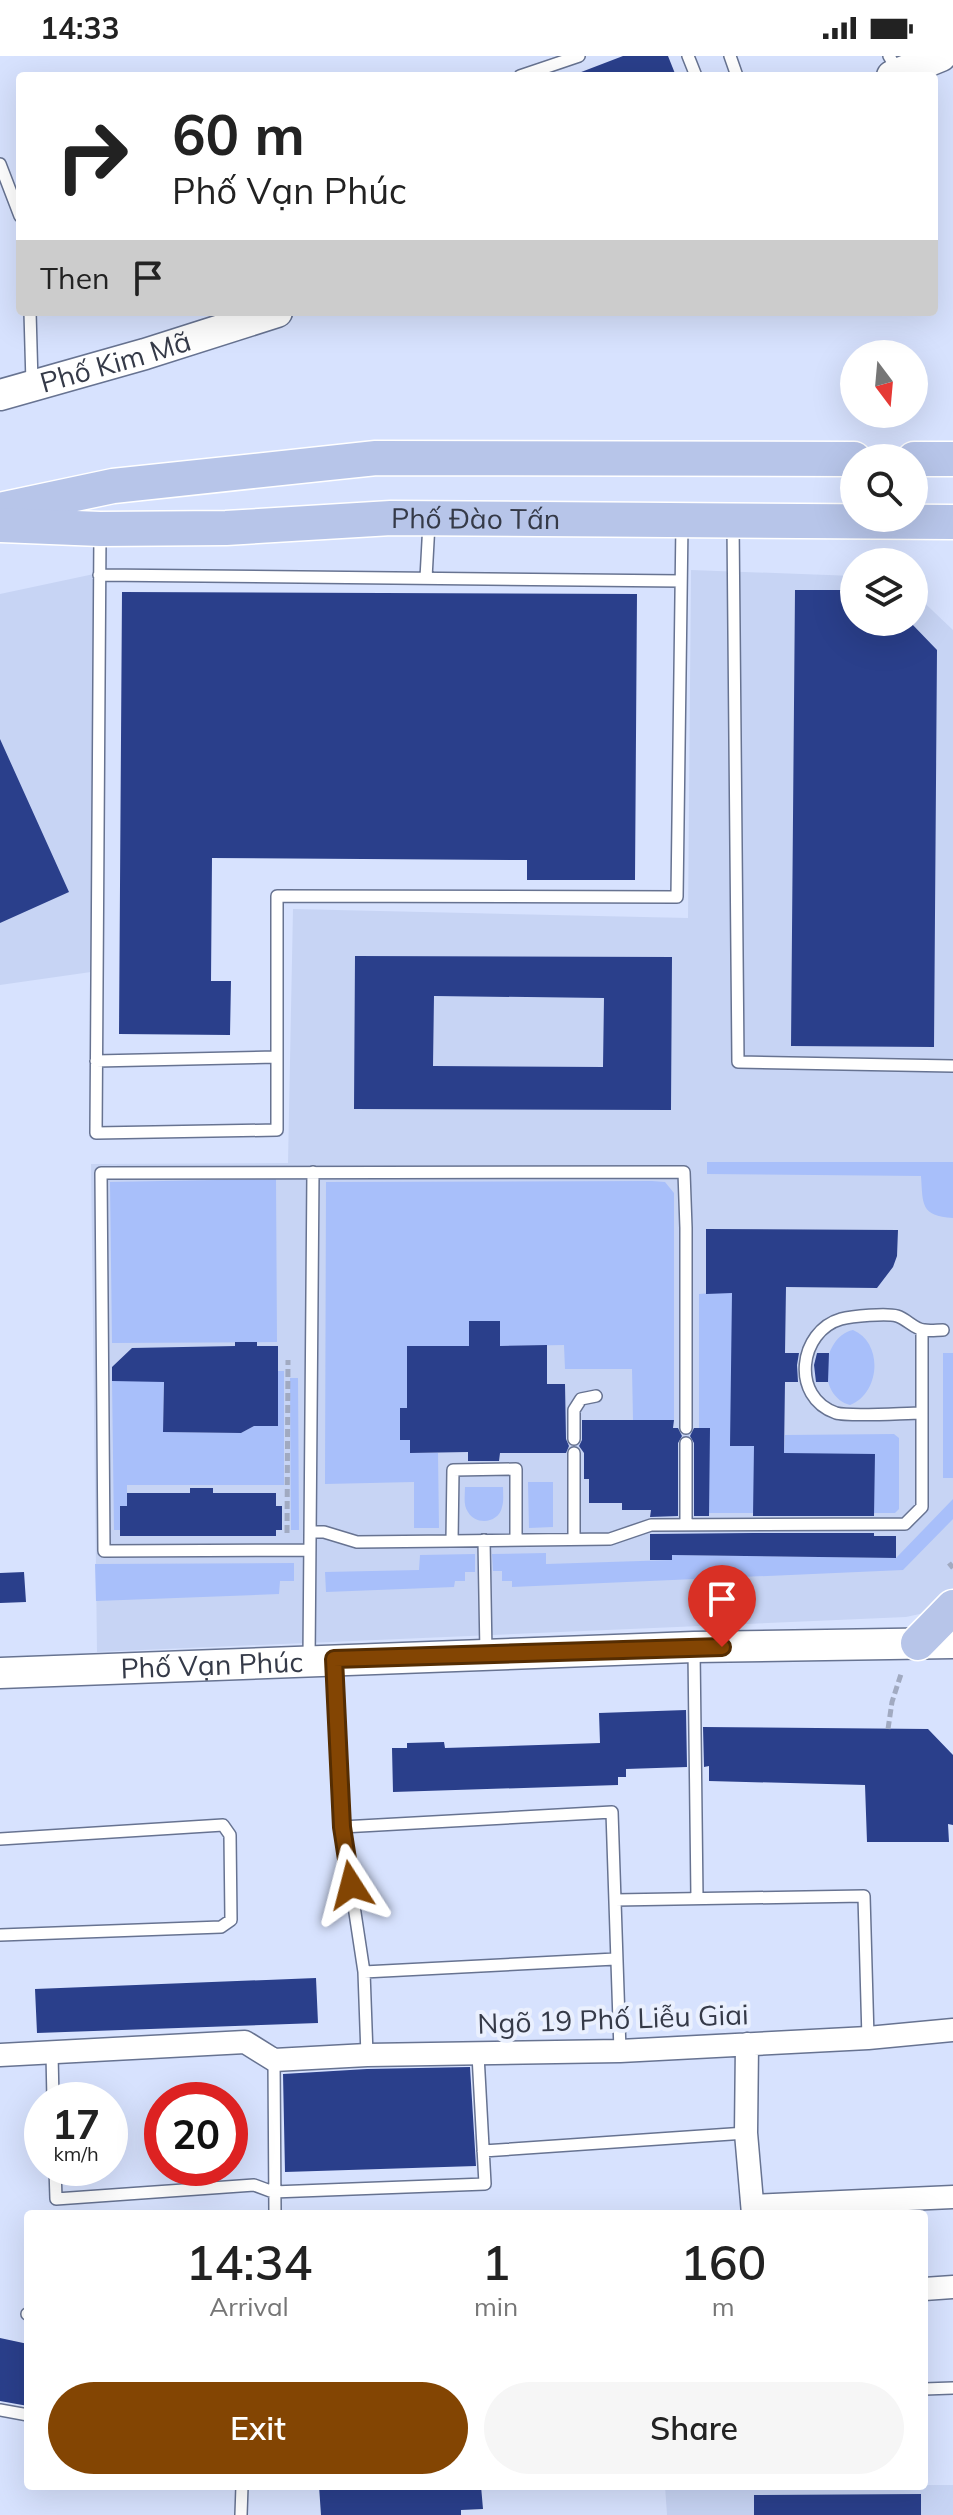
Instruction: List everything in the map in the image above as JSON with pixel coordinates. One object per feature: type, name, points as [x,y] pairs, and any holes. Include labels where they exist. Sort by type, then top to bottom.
[{"type":"main road","points":[[0,510],[113,486],[376,458],[840,459]]},
{"type":"main road","points":[[928,459],[953,459]]},
{"type":"main road","name":"Phố Đào Tấn","points":[[0,525],[100,529],[226,528],[429,518],[733,520],[947,526]]},
{"type":"main road","points":[[910,1657],[953,1607]]},
{"type":"street","points":[[893,68],[941,56]]},
{"type":"street","name":"Phố Kim Mã","points":[[0,395],[264,316]]},
{"type":"street","name":"Phố Vạn Phúc","points":[[0,1673],[694,1647],[910,1657],[953,1643]]},
{"type":"street","name":"Ngõ 19 Phố Liễu Giai","points":[[274,2060],[367,2055],[620,2051],[868,2038],[953,2030]]},
{"type":"street","points":[[0,2055],[245,2042],[274,2060]]},
{"type":"street","points":[[747,2044],[746,2133],[753,2210],[953,2197]]},
{"type":"street","points":[[928,2289],[953,2287]]},
{"type":"lane","points":[[532,72],[579,56]]},
{"type":"lane","points":[[0,164],[10,192]]},
{"type":"lane","points":[[30,316],[32,385]]},
{"type":"lane","points":[[426,578],[429,518]]},
{"type":"lane","points":[[100,529],[96,1133],[277,1130],[277,896],[677,897],[682,520]]},
{"type":"lane","points":[[733,520],[738,1062],[953,1066]]},
{"type":"lane","points":[[99,575],[681,581]]},
{"type":"lane","points":[[96,1061],[276,1057]]},
{"type":"lane","points":[[313,1172],[310,1550],[342,1827],[364,1972],[367,2055]]},
{"type":"lane","points":[[310,1550],[104,1551],[101,1173],[684,1172],[686,1428]]},
{"type":"lane","points":[[922,1413],[837,1413],[823,1405],[812,1393],[805,1377],[804,1361],[808,1346],[817,1333],[830,1323],[845,1318],[896,1316],[922,1330],[943,1330]]},
{"type":"lane","points":[[310,1532],[324,1532],[357,1542],[610,1539],[651,1525],[905,1524],[922,1507],[922,1330]]},
{"type":"lane","points":[[574,1439],[574,1410],[581,1399],[596,1396]]},
{"type":"lane","points":[[686,1443],[686,1525]]},
{"type":"lane","points":[[574,1453],[574,1539]]},
{"type":"lane","points":[[452,1541],[453,1470],[516,1469],[516,1540]]},
{"type":"lane","points":[[484,1540],[486,1654]]},
{"type":"lane","points":[[694,1647],[697,1898]]},
{"type":"lane","points":[[342,1827],[612,1812],[620,2051]]},
{"type":"lane","points":[[0,1839],[223,1825],[230,1835],[231,1920],[221,1927],[0,1935]]},
{"type":"lane","points":[[615,1900],[864,1896],[868,2038]]},
{"type":"lane","points":[[364,1972],[615,1959]]},
{"type":"lane","points":[[52,2054],[53,2082]]},
{"type":"lane","points":[[56,2186],[56,2199],[254,2185],[273,2192],[485,2184],[478,2055]]},
{"type":"lane","points":[[274,2060],[275,2210]]},
{"type":"lane","points":[[483,2151],[746,2133]]},
{"type":"lane","points":[[928,2389],[953,2388]]},
{"type":"lane","points":[[0,2410],[24,2414]]},
{"type":"lane","points":[[241,2515],[242,2490]]},
{"type":"path","points":[[287,1550],[288,1360]]},
{"type":"path","points":[[888,1729],[892,1702],[910,1657]]},
{"type":"shaded area","points":[[691,570],[840,575],[840,636],[928,636],[928,606],[953,630],[953,1595],[929,1612],[906,1617],[97,1652],[91,1164],[288,1163],[293,909],[688,918]]},
{"type":"shaded area","points":[[94,574],[91,972],[0,985],[0,594]]},
{"type":"shaded area","points":[[707,1162],[953,1162],[953,1218],[934,1215],[925,1207],[921,1176],[707,1174]]},
{"type":"shaded area","points":[[276,1179],[277,1342],[112,1343],[110,1182]]},
{"type":"shaded area","points":[[326,1182],[665,1182],[674,1193],[674,1420],[633,1420],[632,1369],[565,1369],[564,1345],[500,1346],[500,1321],[470,1321],[469,1346],[408,1346],[416,1408],[400,1409],[400,1439],[410,1440],[410,1453],[438,1453],[439,1528],[414,1528],[414,1482],[325,1484]]},
{"type":"shaded area","points":[[744,1286],[731,1446],[754,1446],[784,1453],[785,1435],[894,1434],[899,1438],[899,1509],[895,1513],[703,1513],[699,1453],[699,1294]]},
{"type":"shaded area","points":[[853,1330],[870,1346],[874,1368],[867,1390],[850,1405],[839,1399],[832,1390],[827,1367],[834,1343]]},
{"type":"shaded area","points":[[943,1353],[953,1353],[953,1478],[943,1478]]},
{"type":"shaded area","points":[[164,1369],[163,1432],[241,1433],[254,1426],[278,1426],[278,1371],[284,1371],[284,1485],[127,1485],[127,1506],[120,1507],[120,1530],[114,1530],[112,1381],[131,1381]]},
{"type":"shaded area","points":[[290,1378],[298,1378],[299,1530],[291,1530]]},
{"type":"shaded area","points":[[528,1482],[553,1482],[553,1527],[529,1528]]},
{"type":"shaded area","points":[[465,1487],[503,1487],[503,1502],[497,1516],[481,1521],[472,1516],[465,1506]]},
{"type":"shaded area","points":[[953,1499],[953,1519],[903,1570],[512,1587],[512,1581],[502,1581],[502,1571],[493,1571],[492,1554],[546,1553],[546,1564],[672,1560],[672,1555],[896,1558]]},
{"type":"shaded area","points":[[475,1554],[475,1572],[465,1572],[465,1581],[455,1581],[454,1587],[326,1592],[325,1572],[419,1570],[420,1555]]},
{"type":"shaded area","points":[[294,1563],[294,1581],[280,1581],[279,1594],[96,1601],[95,1564]]},
{"type":"shaded area","points":[[928,2485],[953,2485],[953,2515],[667,2515],[665,2490],[928,2490]]},
{"type":"building","points":[[623,56],[668,56],[674,72],[581,72]]},
{"type":"building","points":[[795,590],[840,590],[840,636],[924,636],[937,650],[934,1047],[791,1046]]},
{"type":"building","points":[[122,592],[637,594],[635,880],[527,880],[527,860],[212,858],[211,981],[231,981],[230,1035],[119,1034]]},
{"type":"building","points":[[0,739],[69,892],[0,923]]},
{"type":"building","points":[[355,956],[672,957],[671,1110],[354,1109]],"holes":[[[434,996],[604,998],[603,1067],[433,1066]]]},
{"type":"building","points":[[706,1229],[898,1230],[897,1256],[893,1267],[877,1288],[786,1287],[785,1353],[799,1353],[798,1382],[785,1382],[784,1453],[875,1454],[874,1516],[753,1516],[754,1446],[730,1446],[732,1293],[706,1294]]},
{"type":"building","points":[[469,1321],[500,1321],[500,1346],[547,1345],[547,1384],[565,1384],[566,1439],[569,1446],[566,1453],[500,1453],[499,1461],[468,1461],[468,1452],[410,1453],[410,1440],[400,1440],[400,1408],[407,1408],[407,1346],[469,1346]]},
{"type":"building","points":[[235,1342],[278,1346],[278,1426],[254,1426],[241,1433],[163,1432],[164,1382],[112,1381],[112,1367],[132,1348],[235,1346]]},
{"type":"building","points":[[817,1353],[829,1353],[828,1382],[816,1382],[814,1365]]},
{"type":"building","points":[[582,1420],[674,1420],[673,1428],[678,1428],[682,1436],[678,1443],[678,1516],[650,1517],[651,1510],[622,1510],[622,1503],[589,1503],[589,1479],[584,1479],[584,1453],[579,1446]]},
{"type":"building","points":[[694,1428],[710,1428],[709,1516],[694,1516],[694,1443],[690,1436]]},
{"type":"building","points":[[190,1488],[213,1488],[213,1493],[276,1493],[276,1506],[282,1506],[282,1530],[276,1530],[276,1536],[120,1536],[120,1506],[127,1506],[127,1493],[190,1493]]},
{"type":"building","points":[[874,1533],[874,1536],[896,1536],[896,1558],[672,1555],[672,1560],[650,1560],[650,1534]]},
{"type":"building","points":[[24,1572],[26,1602],[0,1603],[0,1573]]},
{"type":"building","points":[[686,1710],[687,1767],[626,1769],[626,1777],[618,1777],[618,1785],[393,1792],[392,1748],[407,1748],[407,1743],[444,1742],[445,1748],[600,1743],[599,1713]]},
{"type":"building","points":[[703,1727],[928,1729],[953,1755],[953,1825],[948,1824],[949,1842],[867,1842],[865,1785],[709,1781],[709,1766],[704,1767]]},
{"type":"building","points":[[316,1978],[318,2023],[37,2033],[35,1989]]},
{"type":"building","points":[[470,2067],[476,2166],[285,2172],[283,2074]]},
{"type":"building","points":[[0,2338],[24,2343],[24,2405],[0,2401]]},
{"type":"building","points":[[319,2490],[481,2490],[483,2509],[461,2510],[461,2515],[321,2515]]},
{"type":"building","points":[[921,2494],[921,2515],[754,2515],[754,2495]]},
{"type":"route","points":[[351,1885],[342,1827],[334,1659],[722,1647]]}]
